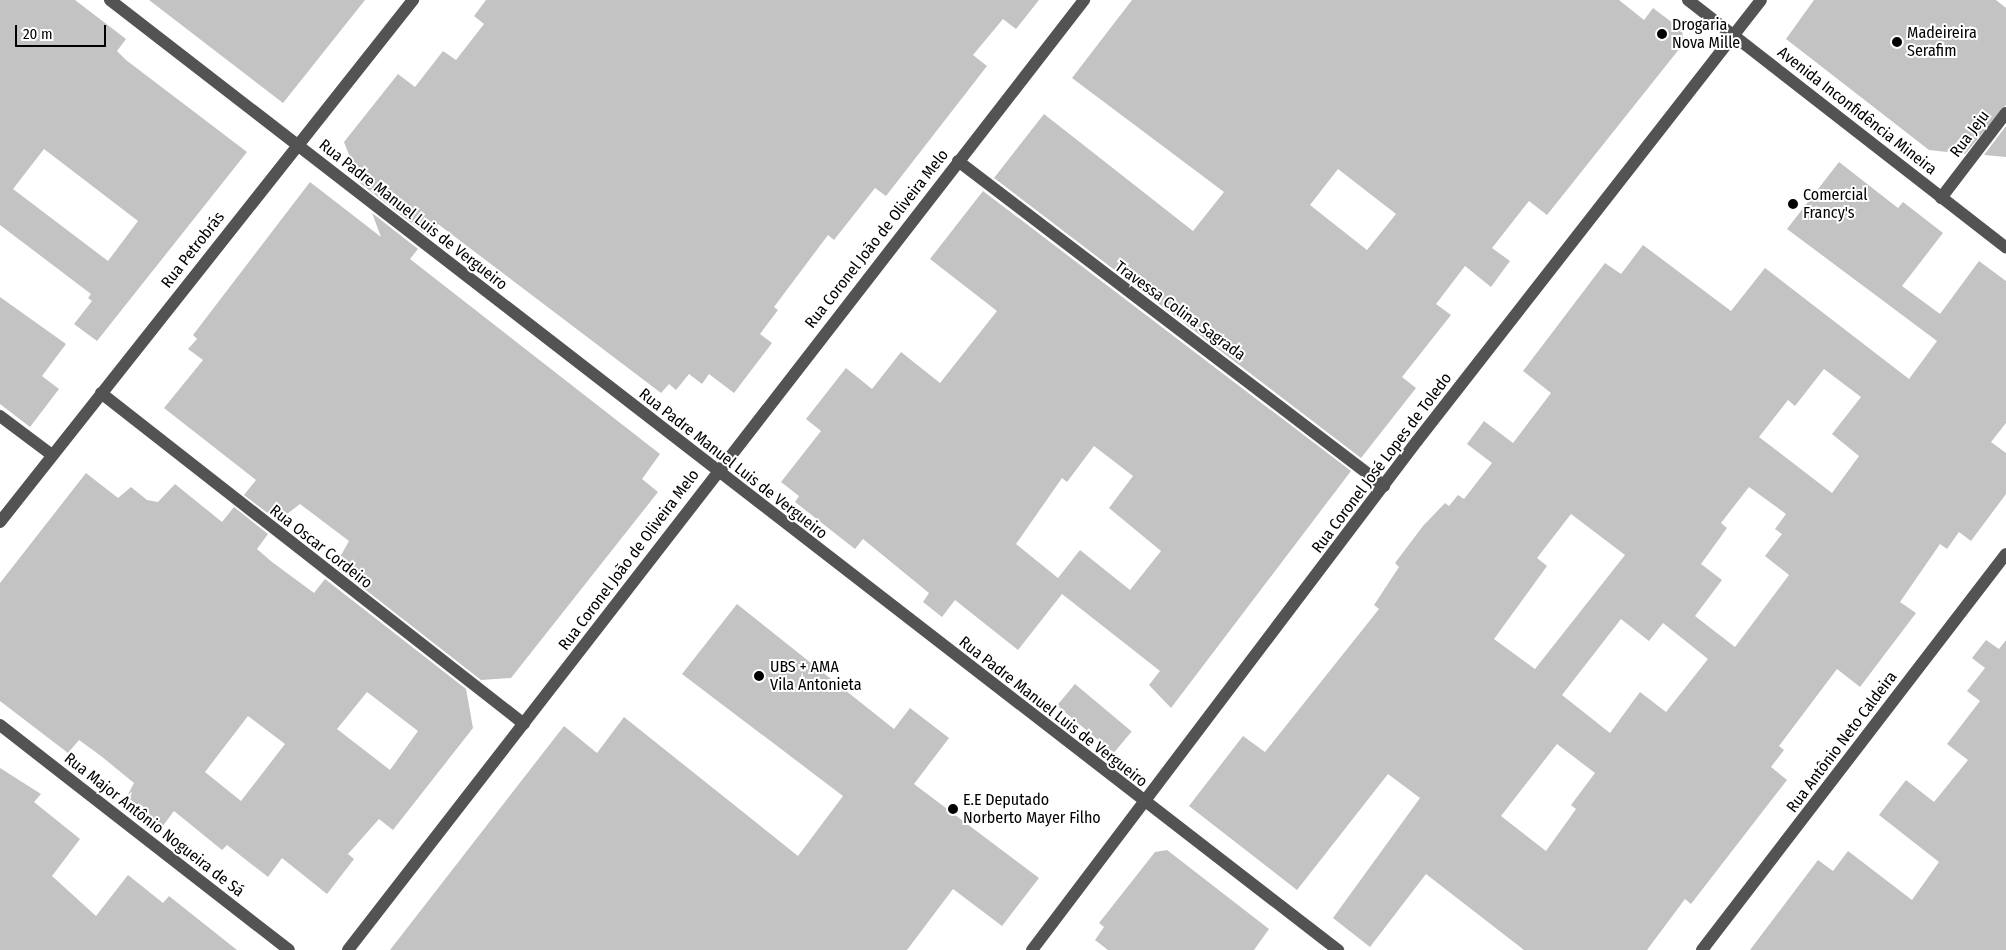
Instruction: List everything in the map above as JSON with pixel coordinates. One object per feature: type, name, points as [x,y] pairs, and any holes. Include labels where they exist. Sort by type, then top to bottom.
[{"type":"street","name":"Rua Padre Manuel Luis de Vergueiro","points":[[110,0],[716,472],[1338,950]]},
{"type":"street","name":"Rua Petrobrás","points":[[0,522],[413,0]]},
{"type":"street","name":"Rua Coronel João de Oliveira Melo","points":[[348,950],[524,724],[716,472],[1084,0]]},
{"type":"street","name":"Avenida Inconfidência Mineira","points":[[1688,0],[2006,248]]},
{"type":"street","name":"Rua Coronel José Lopes de Toledo","points":[[1032,950],[1146,804],[1384,486],[1761,0]]},
{"type":"street","name":"Rua Jeju","points":[[1941,198],[2006,113]]},
{"type":"street","name":"Travessa Colina Sagrada","points":[[958,161],[1384,486]]},
{"type":"street","name":"Rua Oscar Cordeiro","points":[[101,393],[524,724]]},
{"type":"street","points":[[0,416],[52,456]]},
{"type":"street","name":"Rua Antônio Neto Caldeira","points":[[1702,950],[2006,554]]},
{"type":"street","name":"Rua Major Antônio Nogueira de Sá","points":[[0,725],[289,950]]},
{"type":"building","points":[[0,0],[75,0],[126,39],[117,51],[126,60],[247,152],[97,341],[74,324],[92,301],[88,298],[91,294],[0,225]],"holes":[[[44,149],[138,221],[108,261],[13,189]]]},
{"type":"building","points":[[149,0],[365,0],[283,103]]},
{"type":"building","points":[[486,0],[1039,0],[1016,29],[1003,19],[973,55],[987,66],[886,196],[875,188],[834,240],[828,235],[774,307],[778,310],[760,334],[772,343],[734,393],[709,374],[702,384],[689,374],[676,390],[669,384],[661,393],[438,224],[428,236],[360,183],[344,142],[398,74],[415,87],[443,51],[456,60],[484,24],[474,16]]},
{"type":"building","points":[[1132,0],[1619,0],[1644,20],[1653,8],[1682,30],[1684,43],[1547,215],[1529,201],[1492,248],[1510,261],[1491,287],[1465,266],[1436,304],[1451,315],[1402,377],[1416,388],[1361,458],[994,178],[1044,114],[1193,231],[1224,192],[1072,78]],"holes":[[[1338,169],[1396,214],[1367,250],[1310,205]]]},
{"type":"building","points":[[1814,0],[1996,0],[2006,8],[2006,105],[1965,154],[1929,150],[1786,39]]},
{"type":"building","points":[[2006,126],[2006,157],[1984,155]]},
{"type":"building","points":[[1839,162],[1898,208],[1903,202],[1943,233],[1902,286],[1940,314],[1979,261],[2006,281],[2006,423],[1991,442],[2006,453],[2006,494],[1971,541],[1959,532],[1947,549],[1940,544],[1900,602],[1916,613],[1860,687],[1837,669],[1779,746],[1784,750],[1771,767],[1787,780],[1691,904],[1685,899],[1647,950],[1524,950],[1426,874],[1370,947],[1333,918],[1420,798],[1388,774],[1297,890],[1189,806],[1243,736],[1265,752],[1379,609],[1374,605],[1399,567],[1395,563],[1423,526],[1445,503],[1449,506],[1458,495],[1464,499],[1492,463],[1467,444],[1484,421],[1513,443],[1551,393],[1523,371],[1605,263],[1621,274],[1643,245],[1731,311],[1765,268],[1909,379],[1937,341],[1787,229]],"holes":[[[1824,369],[1861,397],[1832,434],[1859,456],[1832,493],[1759,437],[1788,400],[1795,406]],[[1749,487],[1786,514],[1775,529],[1782,534],[1765,556],[1789,575],[1735,647],[1695,616],[1722,580],[1701,564],[1727,528],[1721,523]],[[1571,514],[1625,555],[1535,669],[1494,639],[1547,566],[1537,558]],[[1621,619],[1649,641],[1663,623],[1708,659],[1666,712],[1640,692],[1610,733],[1562,695]],[[1557,744],[1595,773],[1571,805],[1576,809],[1546,851],[1501,816]]]},
{"type":"building","points":[[310,182],[381,237],[372,213],[418,249],[410,259],[660,454],[642,479],[658,492],[511,678],[481,680],[335,566],[349,541],[300,504],[278,521],[244,495],[256,480],[164,408],[203,360],[188,349],[197,339],[193,335]]},
{"type":"building","points":[[983,191],[1351,471],[1171,708],[1149,685],[1160,671],[1062,594],[1018,650],[955,600],[942,617],[923,602],[929,593],[863,539],[855,549],[795,502],[799,496],[781,482],[821,431],[806,419],[846,368],[872,389],[901,352],[940,383],[997,311],[930,259]],"holes":[[[1094,446],[1133,476],[1109,508],[1161,551],[1130,590],[1080,550],[1058,578],[1016,544],[1062,478],[1067,482]]]},
{"type":"building","points":[[0,297],[66,344],[42,376],[59,389],[30,427],[0,404]]},
{"type":"building","points":[[86,473],[118,498],[131,487],[147,500],[158,502],[175,484],[222,522],[234,507],[268,534],[257,549],[272,562],[314,593],[325,579],[466,689],[473,728],[393,830],[379,819],[348,854],[354,859],[327,894],[282,858],[268,877],[227,845],[222,850],[174,811],[162,827],[125,800],[134,783],[101,756],[79,740],[68,753],[0,701],[0,583]],"holes":[[[367,692],[418,731],[390,770],[337,729]],[[248,716],[285,744],[241,801],[205,772]]]},
{"type":"building","points":[[737,604],[894,729],[910,708],[949,738],[914,784],[1039,878],[1002,926],[953,889],[907,950],[390,950],[564,726],[597,753],[624,717],[798,856],[843,796],[682,674]]},
{"type":"building","points":[[1986,640],[1999,649],[2006,640],[2006,950],[1750,950],[1818,860],[1833,871],[1848,851],[1912,900],[1939,862],[1879,815],[1906,780],[1934,802],[1968,760],[1947,744],[1980,701],[1967,691],[1985,668],[1972,658]]},
{"type":"building","points":[[1075,684],[1132,732],[1114,753],[1057,705]]},
{"type":"building","points":[[0,768],[41,794],[34,802],[80,839],[52,876],[96,916],[128,875],[163,903],[169,896],[237,950],[0,950]]},
{"type":"building","points":[[1167,850],[1269,929],[1254,950],[1108,950],[1095,940],[1104,927],[1099,923],[1155,852]]},
{"type":"place","name":"Drogaria Nova Mille","points":[[1662,34]]},
{"type":"place","name":"Madeireira Serafim","points":[[1897,42]]},
{"type":"place","name":"Comercial Francy's","points":[[1793,204]]},
{"type":"place","name":"UBS + AMA Vila Antonieta","points":[[759,676]]},
{"type":"place","name":"E.E Deputado Norberto Mayer Filho","points":[[953,809]]}]
